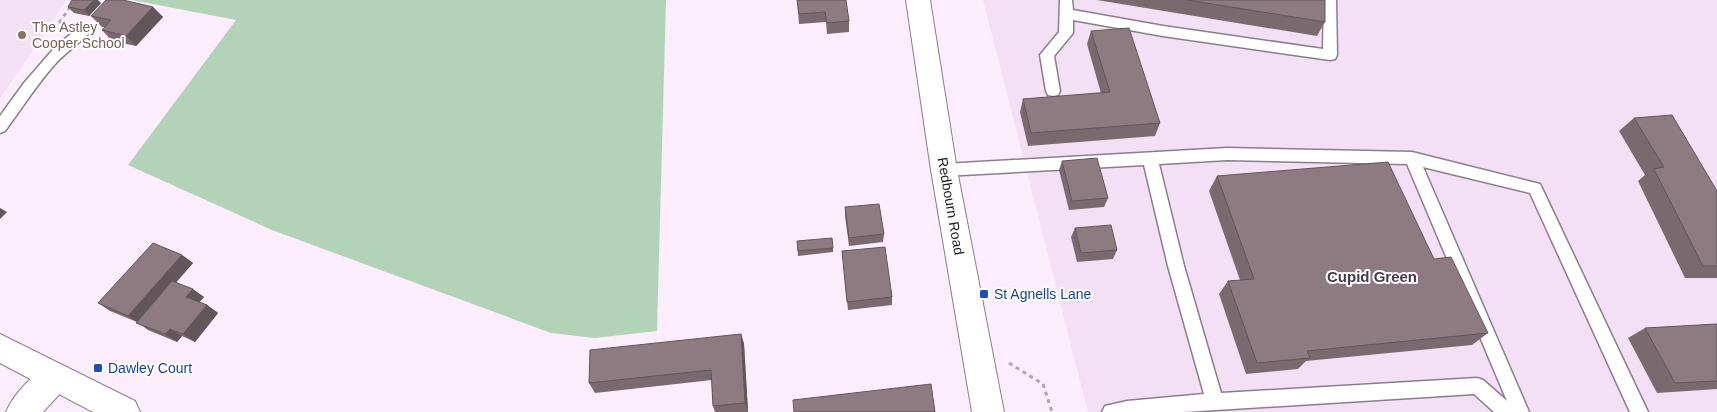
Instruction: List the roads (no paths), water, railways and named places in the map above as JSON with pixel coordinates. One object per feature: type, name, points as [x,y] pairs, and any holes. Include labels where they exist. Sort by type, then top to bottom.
[{"type":"main road","name":"Redbourn Road","points":[[918,0],[944,170],[988,412]]},
{"type":"main road","points":[[0,348],[124,412]]},
{"type":"main road","points":[[22,412],[55,377]]},
{"type":"lane","points":[[1053,91],[1047,55],[1066,33],[1066,7],[1162,31],[1330,55],[1330,0]]},
{"type":"lane","points":[[0,127],[53,55],[67,41],[86,29]]},
{"type":"lane","points":[[944,170],[1227,154],[1412,158],[1535,188],[1639,412]]},
{"type":"lane","points":[[1150,158],[1176,266],[1214,401]]},
{"type":"lane","points":[[1412,158],[1520,412]]},
{"type":"lane","points":[[1111,412],[1127,408],[1214,401],[1477,386],[1507,412]]},
{"type":"place","name":"The Astley Cooper School","points":[[22,35]]},
{"type":"place","name":"St Agnells Lane","points":[[984,294]]},
{"type":"place","name":"Dawley Court","points":[[98,368]]},
{"type":"district","name":"Cupid Green","points":[[1372,277]]}]
